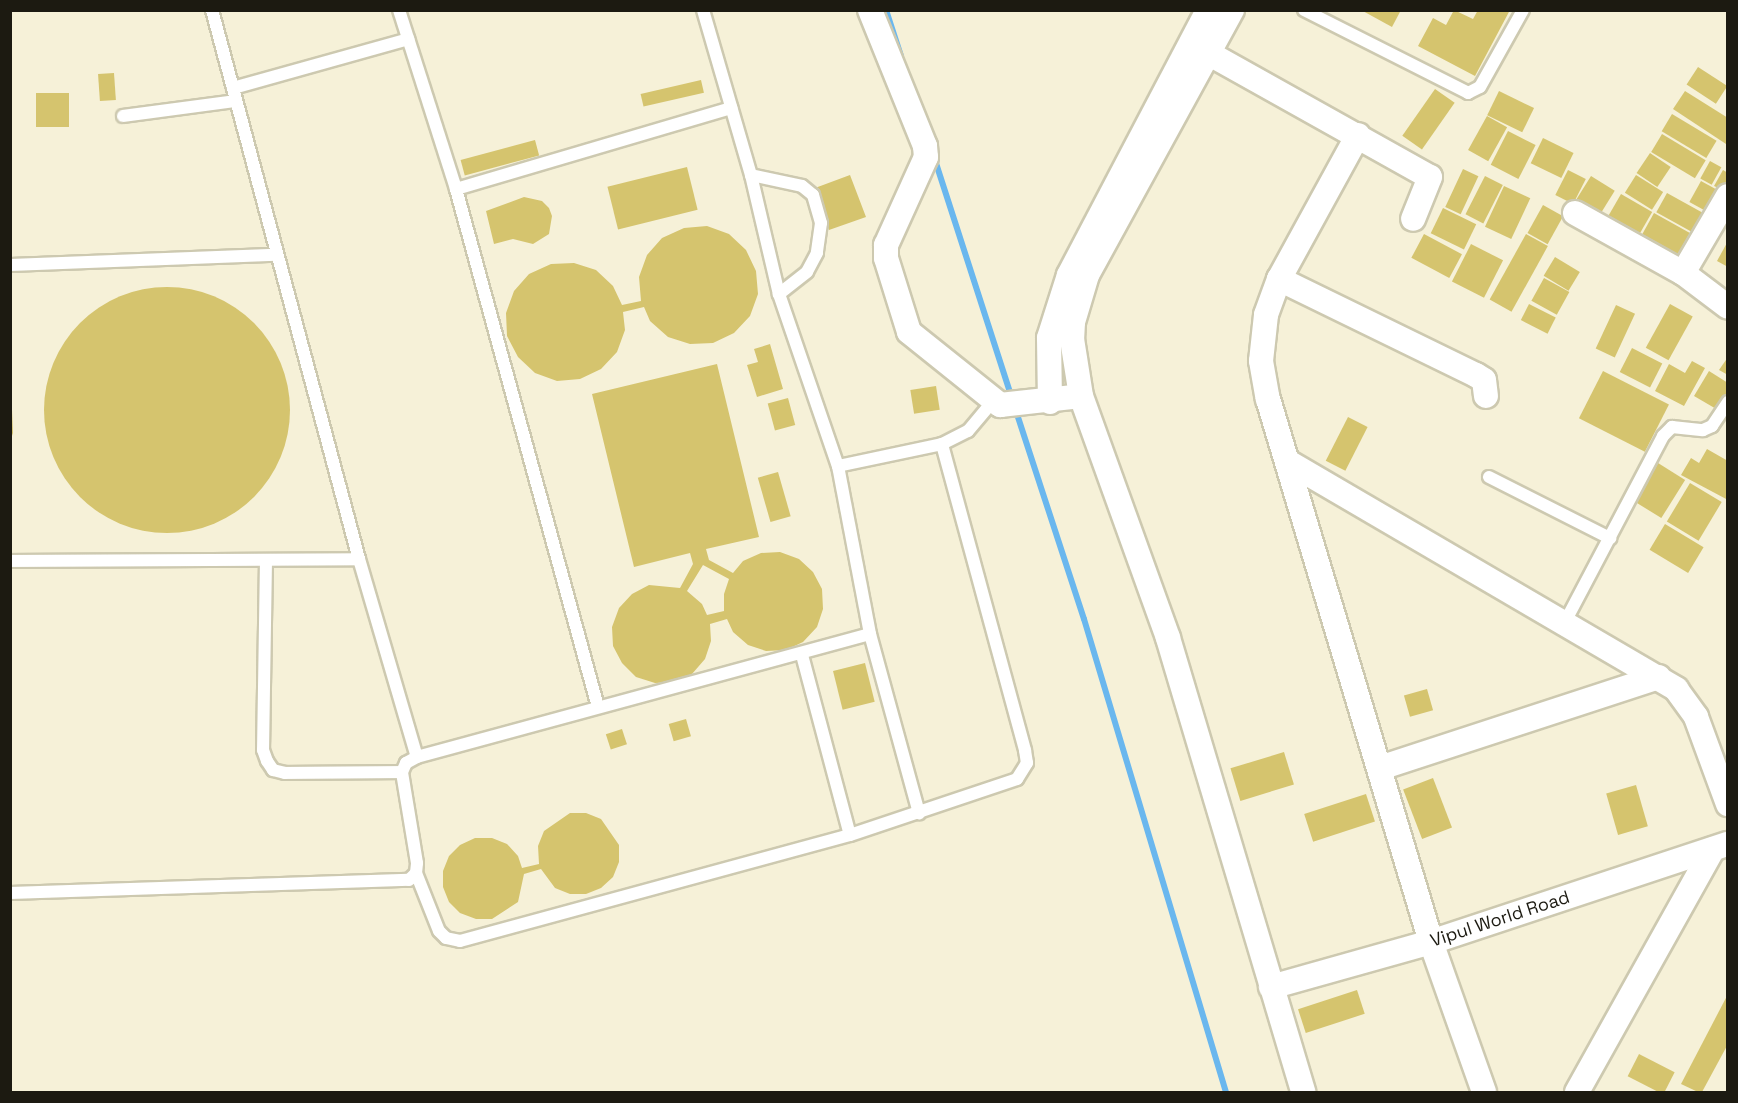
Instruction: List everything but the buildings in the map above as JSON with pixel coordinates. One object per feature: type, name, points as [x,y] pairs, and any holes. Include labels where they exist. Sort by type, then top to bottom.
[{"type":"street","points":[[870,10],[925,146],[926,157],[886,245],[886,258],[902,316],[915,340],[1019,403],[1081,396]]},
{"type":"street","points":[[1019,403],[1049,338],[1062,293],[1208,10]]},
{"type":"street","points":[[1232,10],[1087,275],[1073,322],[1081,396],[1168,638],[1303,1092]]},
{"type":"street","points":[[1208,53],[1430,177],[1413,219]]},
{"type":"street","points":[[1358,135],[1279,279],[1266,315],[1261,360],[1268,399],[1431,942],[1484,1092]]},
{"type":"street","points":[[1683,273],[1728,195]]},
{"type":"street","points":[[1575,213],[1683,273],[1728,307]]},
{"type":"street","points":[[1279,279],[1476,375],[1484,380],[1486,396]]},
{"type":"street","points":[[1288,462],[1566,622],[1676,689],[1696,717],[1728,804]]},
{"type":"street","points":[[1380,768],[1658,677]]},
{"type":"street","points":[[1577,1092],[1720,846]]},
{"type":"street","name":"Vipul World Road","points":[[1271,987],[1431,942],[1720,846]]},
{"type":"lane","points":[[212,10],[359,559],[417,757]]},
{"type":"lane","points":[[399,10],[456,189],[598,707]]},
{"type":"lane","points":[[703,10],[751,175],[779,294],[838,466],[870,634],[918,813]]},
{"type":"lane","points":[[1304,10],[1468,93],[1480,87],[1523,10]]},
{"type":"lane","points":[[233,88],[408,39]]},
{"type":"lane","points":[[123,116],[237,101]]},
{"type":"lane","points":[[456,189],[731,108]]},
{"type":"lane","points":[[751,175],[802,186],[813,195],[822,223],[816,253],[807,272],[779,294]]},
{"type":"lane","points":[[10,265],[276,255]]},
{"type":"lane","points":[[1566,622],[1663,436],[1672,427],[1703,430],[1712,426],[1728,402]]},
{"type":"lane","points":[[838,466],[942,444],[1019,403]]},
{"type":"lane","points":[[870,634],[802,655],[598,707],[417,757],[406,763],[402,772],[416,873],[439,931],[446,938],[460,941],[850,835],[1017,778],[1027,763],[942,444]]},
{"type":"lane","points":[[1489,477],[1610,538]]},
{"type":"lane","points":[[10,561],[359,559]]},
{"type":"lane","points":[[266,560],[263,750],[267,761],[273,770],[285,773],[402,772]]},
{"type":"lane","points":[[802,655],[850,835]]},
{"type":"lane","points":[[10,893],[399,883],[416,873]]},
{"type":"waterway","points":[[886,10],[901,56]]},
{"type":"waterway","points":[[934,157],[1012,398]]},
{"type":"waterway","points":[[1015,408],[1084,619],[1226,1092]]}]
